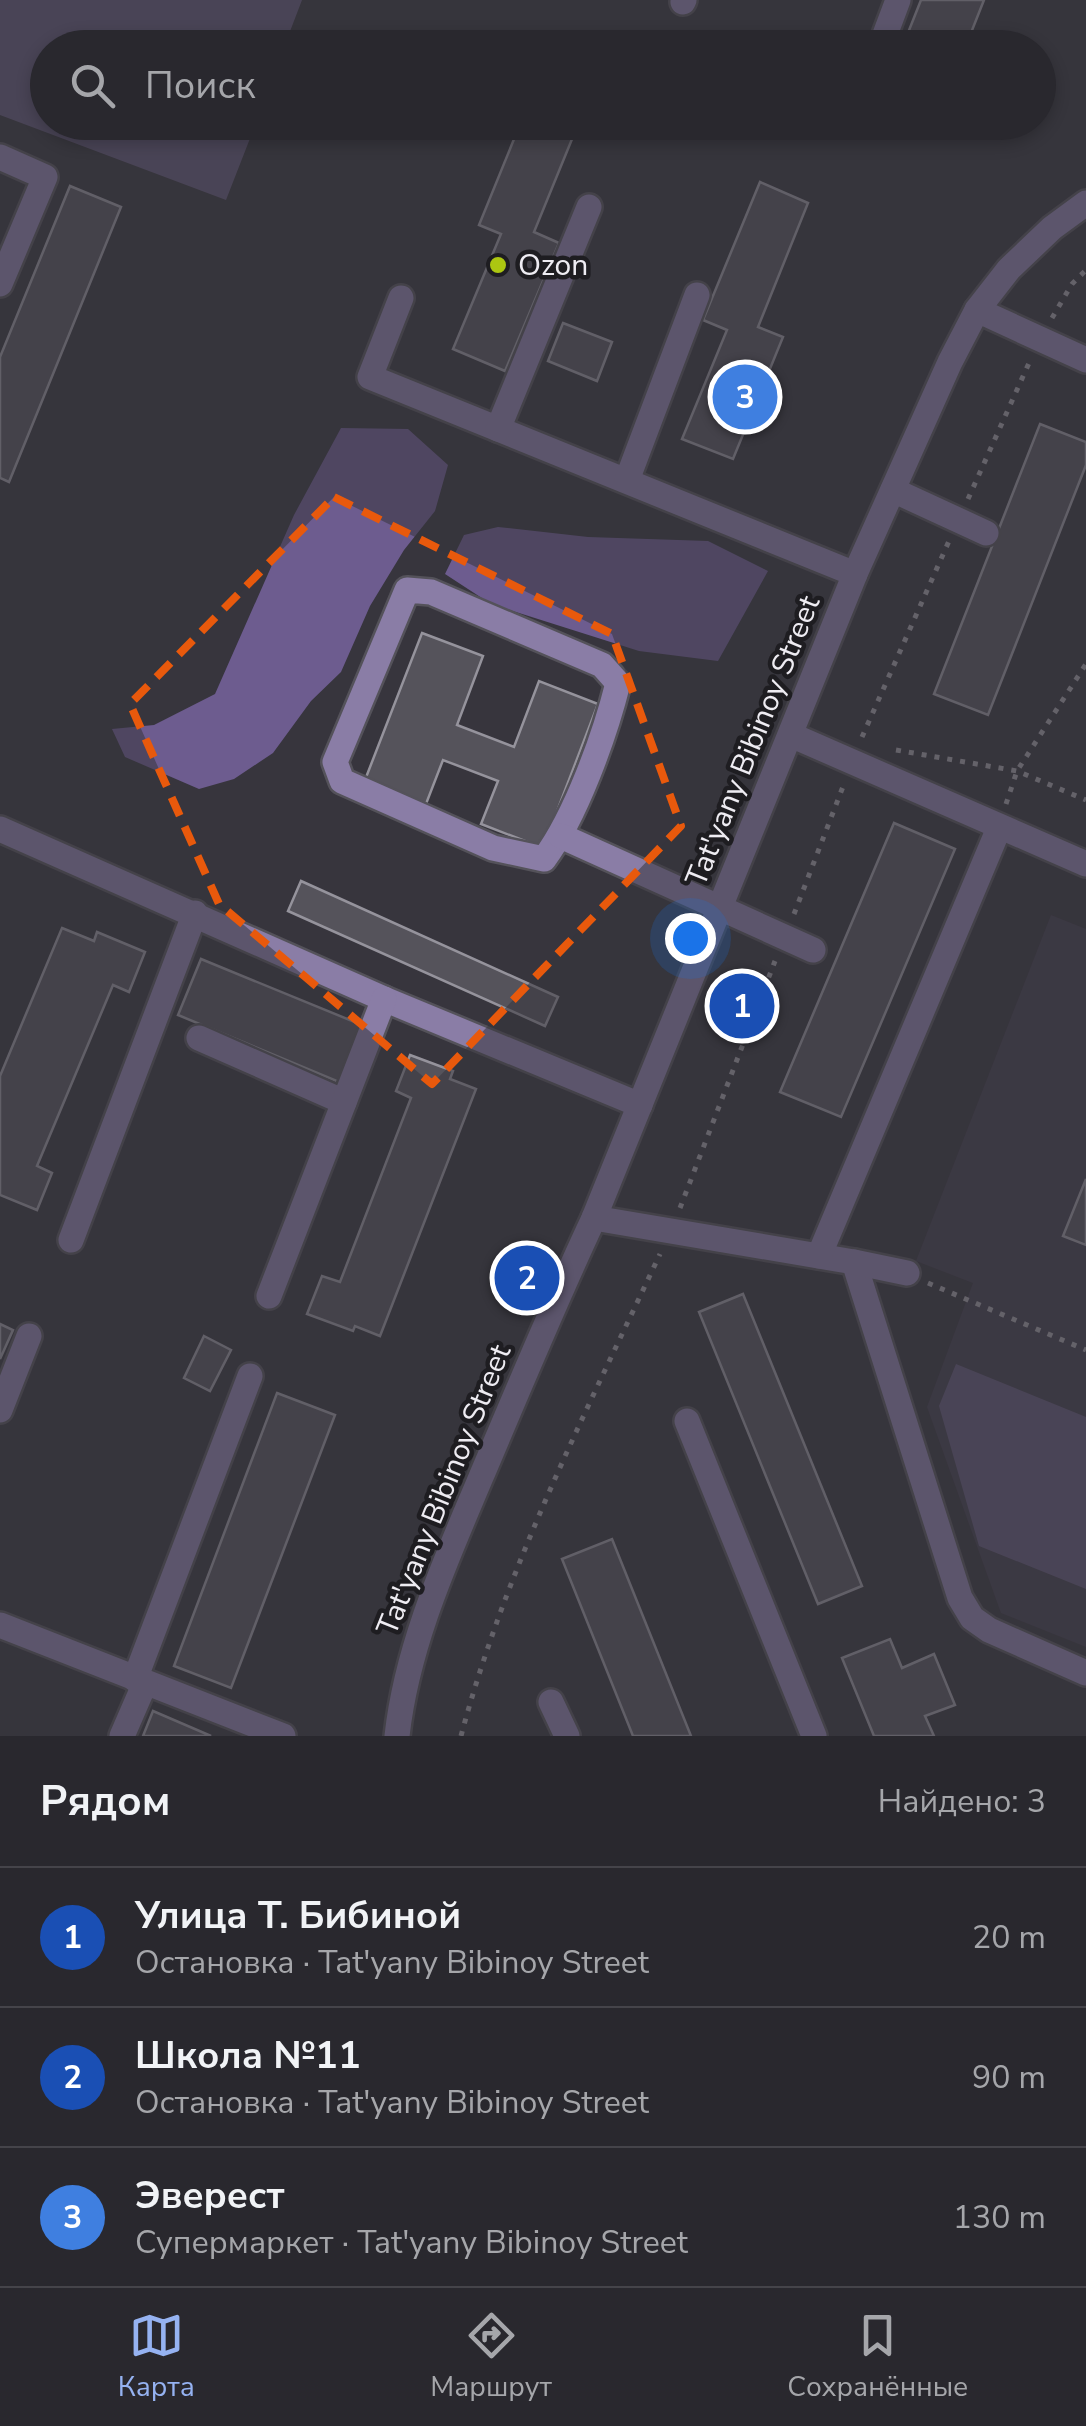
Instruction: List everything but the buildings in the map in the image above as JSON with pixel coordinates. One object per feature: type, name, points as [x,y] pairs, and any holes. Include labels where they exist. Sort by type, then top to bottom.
[{"type":"street","points":[[887,30],[898,0]]},
{"type":"street","points":[[0,157],[46,177],[0,284]]},
{"type":"street","name":"Tat'yany Bibinoy Street","points":[[397,1736],[412,1654],[449,1554],[594,1218],[856,574],[950,362],[978,310],[1023,255],[1086,203]]},
{"type":"street","points":[[498,429],[589,207]]},
{"type":"street","points":[[627,480],[697,295]]},
{"type":"street","points":[[401,298],[370,377],[856,574]]},
{"type":"street","points":[[978,310],[1086,360]]},
{"type":"street","points":[[893,490],[986,532]]},
{"type":"street","points":[[408,590],[431,592],[602,665],[618,683],[611,712],[561,836],[544,858],[493,848],[342,782],[335,762],[408,590]]},
{"type":"street","points":[[791,735],[1086,864]]},
{"type":"street","points":[[819,1256],[998,828]]},
{"type":"street","points":[[0,829],[384,999],[640,1105]]},
{"type":"street","points":[[561,836],[813,950]]},
{"type":"street","points":[[70,1240],[195,913]]},
{"type":"street","points":[[268,1296],[384,999]]},
{"type":"street","points":[[200,1038],[344,1102]]},
{"type":"street","points":[[594,1218],[907,1273]]},
{"type":"street","points":[[854,1262],[960,1598],[972,1618],[989,1630],[1086,1673]]},
{"type":"street","points":[[0,1410],[29,1336]]},
{"type":"street","points":[[122,1736],[250,1376]]},
{"type":"street","points":[[687,1420],[814,1736]]},
{"type":"street","points":[[0,1624],[283,1736]]},
{"type":"street","points":[[551,1702],[567,1736]]},
{"type":"path","points":[[461,1736],[481,1662],[528,1538],[670,1232],[852,762],[1040,339],[1072,284],[1086,270]]},
{"type":"path","points":[[998,828],[1017,770],[1086,664]]},
{"type":"path","points":[[894,750],[1017,770],[1086,800]]},
{"type":"path","points":[[907,1273],[966,1302],[1086,1350]]},
{"type":"highlighted area","points":[[334,497],[612,634],[681,826],[432,1084],[219,904],[130,704]]},
{"type":"shaded area","points":[[0,0],[302,0],[291,30],[30,30],[30,126],[0,115]]},
{"type":"shaded area","points":[[66,140],[249,140],[226,200]]},
{"type":"shaded area","points":[[341,428],[408,429],[448,465],[435,511],[404,550],[370,606],[341,672],[311,701],[273,753],[234,779],[199,789],[125,757],[112,729],[154,725],[215,694],[294,515]]},
{"type":"shaded area","points":[[498,527],[588,537],[708,541],[768,571],[718,661],[639,651],[491,604],[445,574],[464,535]]},
{"type":"shaded area","points":[[1051,915],[1086,929],[1086,1647],[1001,1613],[927,1407],[973,1283],[916,1261]]},
{"type":"shaded area","points":[[956,1364],[1086,1417],[1086,1589],[979,1546],[939,1406]]},
{"type":"place","name":"Ozon","points":[[498,265]]},
{"type":"place","name":"Эверест","points":[[745,397]]},
{"type":"place","name":"Улица Т. Бибиной","points":[[742,1006]]},
{"type":"place","name":"Школа №11","points":[[527,1278]]}]
